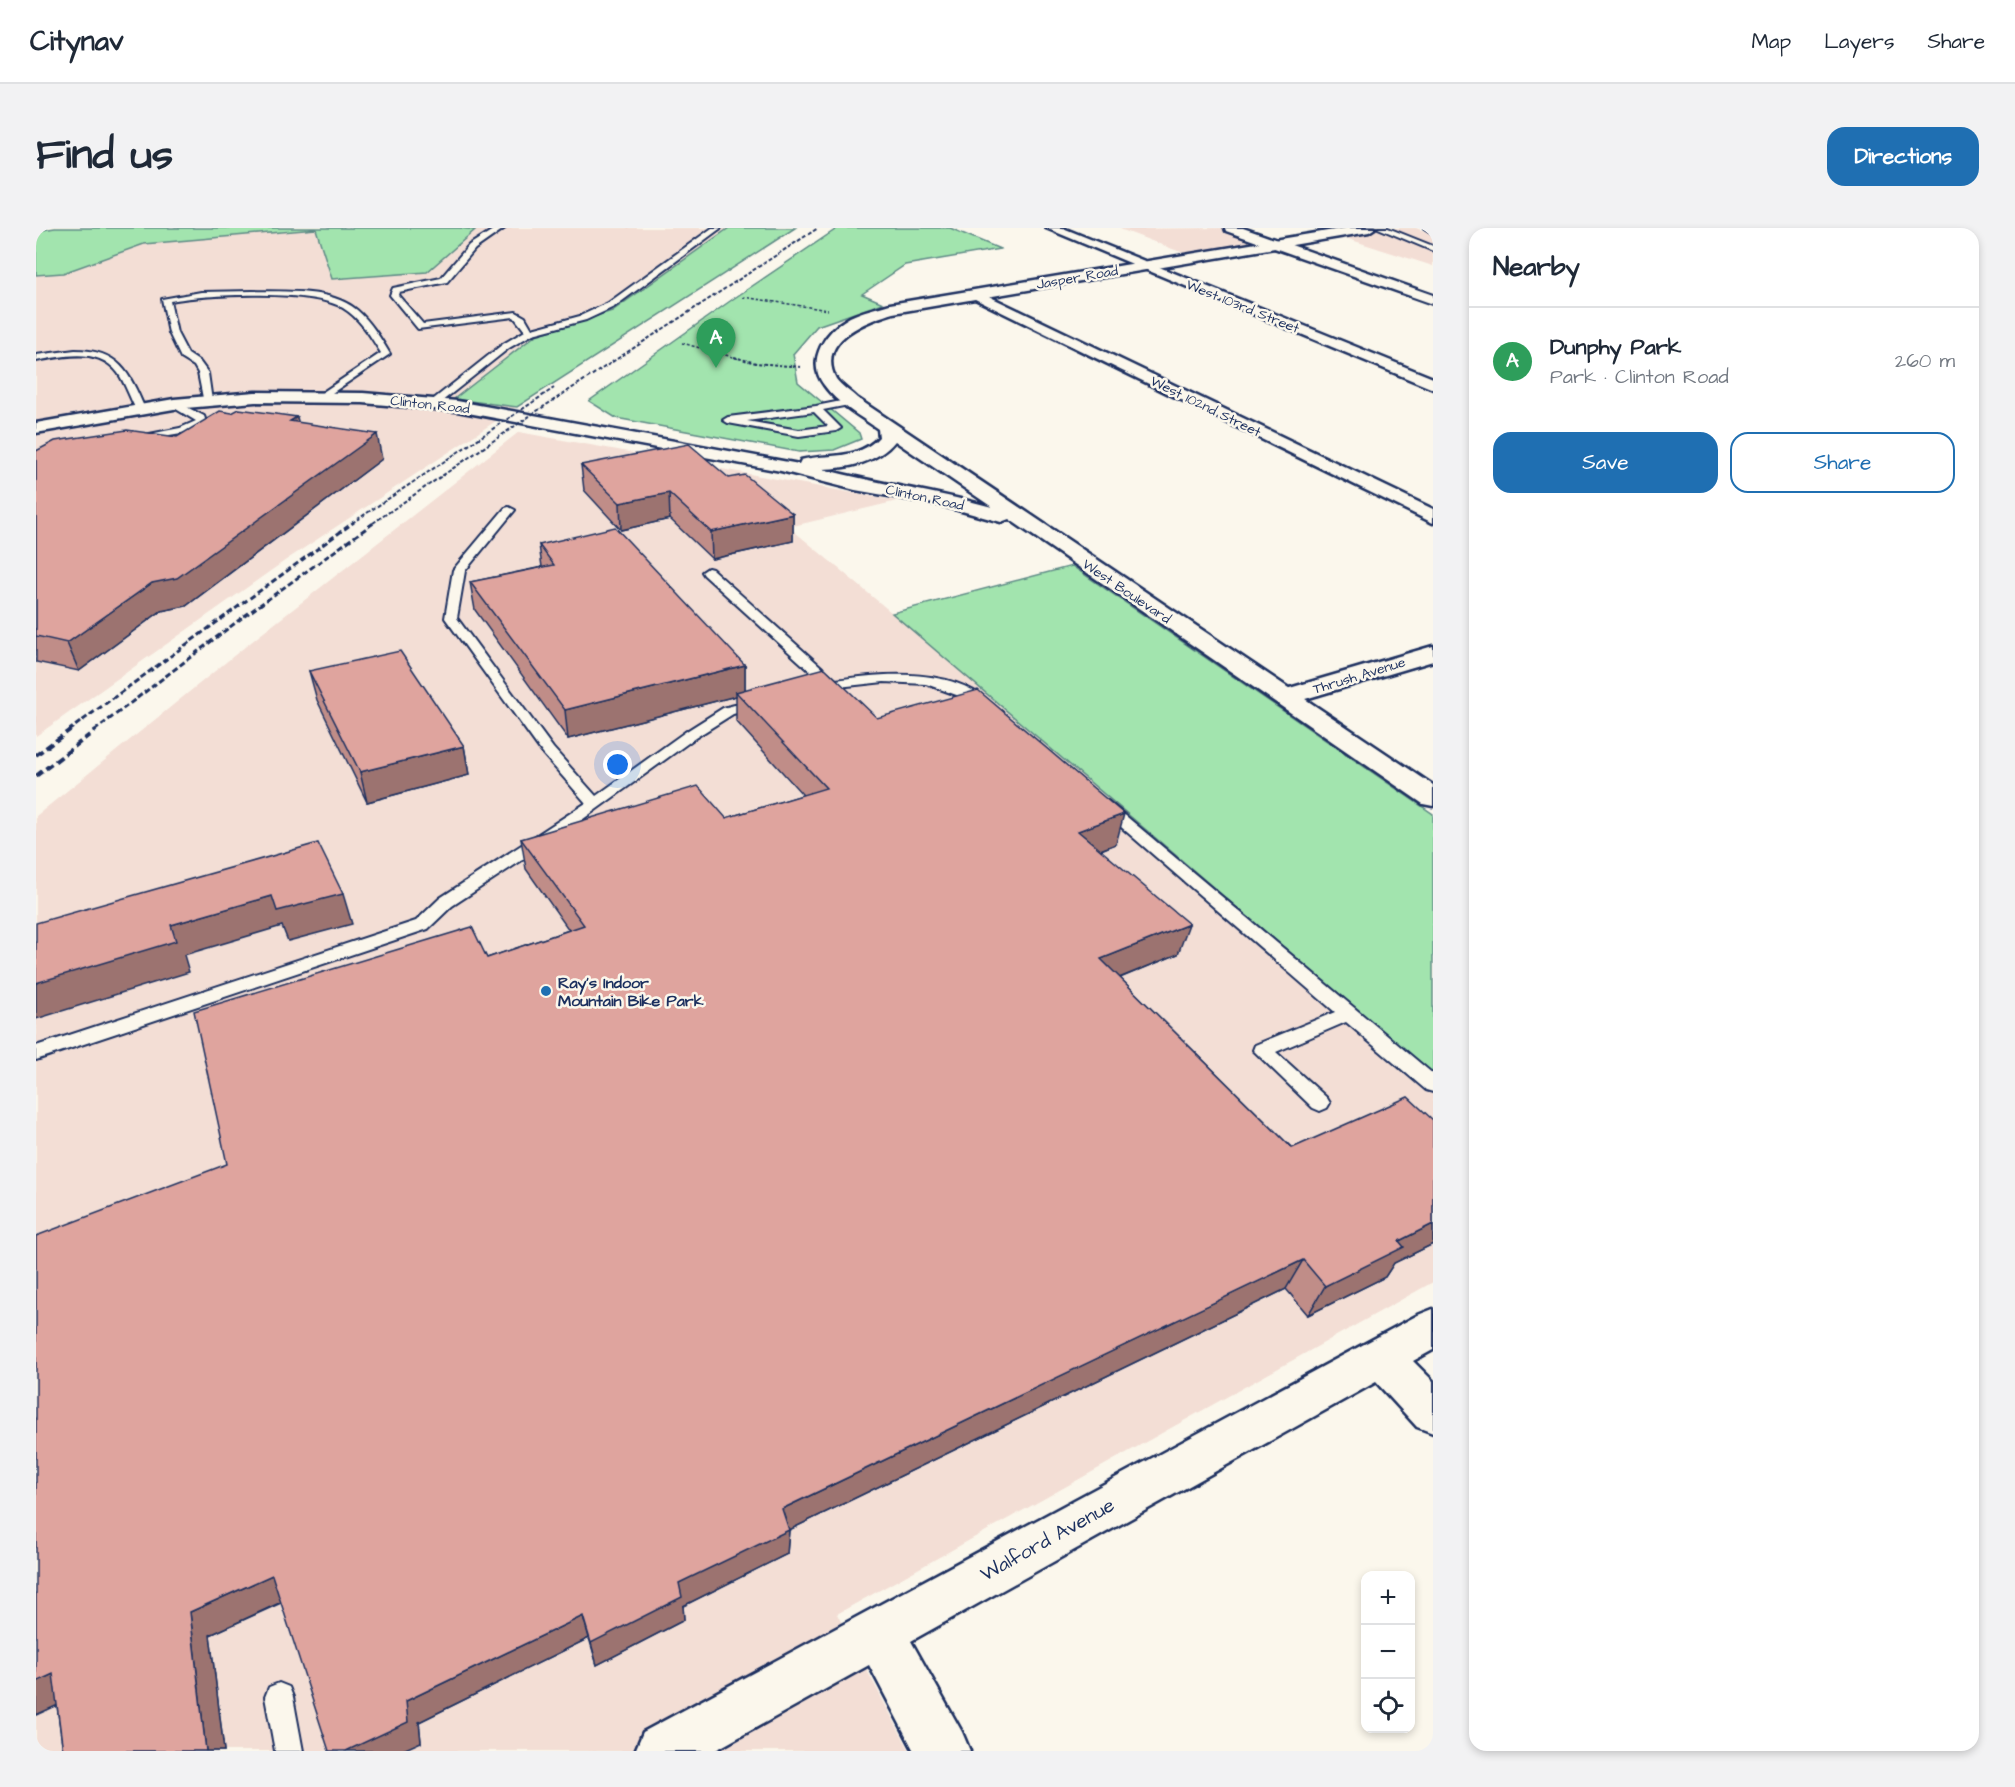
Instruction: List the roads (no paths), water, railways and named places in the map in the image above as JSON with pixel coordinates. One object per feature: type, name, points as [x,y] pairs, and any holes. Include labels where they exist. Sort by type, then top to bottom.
[{"type":"street","name":"West 103rd Street","points":[[1052,228],[1433,384]]},
{"type":"street","points":[[1231,228],[1433,300]]},
{"type":"street","name":"Jasper Road","points":[[827,377],[826,350],[837,335],[855,320],[890,309],[1369,228]]},
{"type":"street","name":"West 102nd Street","points":[[978,294],[1433,517]]},
{"type":"street","name":"West Boulevard","points":[[827,377],[851,402],[1433,798]]},
{"type":"street","name":"Clinton Road","points":[[36,428],[174,404],[255,397],[323,396],[433,404],[499,412],[782,465],[855,483],[994,500]]},
{"type":"street","points":[[782,465],[841,462],[858,458],[882,446],[888,438],[887,426]]},
{"type":"street","name":"Clinton Road","points":[[949,495],[1029,524]]},
{"type":"street","name":"Thrush Avenue","points":[[1285,697],[1433,653]]},
{"type":"street","name":"Walford Avenue","points":[[662,1751],[1433,1328]]},
{"type":"street","points":[[1382,1358],[1433,1412]]},
{"type":"street","points":[[878,1631],[943,1751]]},
{"type":"lane","points":[[501,228],[472,247],[444,280],[396,290],[394,295],[421,327],[516,314],[530,332]]},
{"type":"lane","points":[[433,404],[506,346],[530,332],[583,318],[611,305],[717,228]]},
{"type":"lane","points":[[1382,228],[1433,249]]},
{"type":"lane","points":[[207,401],[204,373],[197,364],[184,356],[173,333],[166,299],[254,293],[295,295],[342,304],[365,323],[386,354],[323,396]]},
{"type":"lane","points":[[36,358],[84,351],[107,356],[115,362],[123,374],[140,409]]},
{"type":"lane","points":[[816,409],[836,428],[799,433],[728,420],[816,409],[851,402]]},
{"type":"lane","points":[[174,404],[182,411],[201,418],[201,421]]},
{"type":"lane","points":[[122,442],[183,430],[201,421],[212,423]]},
{"type":"lane","points":[[509,510],[459,570],[451,618],[548,751],[595,804]]},
{"type":"lane","points":[[708,572],[832,684]]},
{"type":"lane","points":[[800,693],[832,684],[886,677],[932,680],[970,694],[997,716]]},
{"type":"lane","points":[[36,1053],[422,925],[446,902],[595,804],[690,735],[728,711],[769,701]]},
{"type":"lane","points":[[1094,796],[1433,1085]]},
{"type":"lane","points":[[1320,1103],[1262,1050],[1349,1013]]},
{"type":"lane","points":[[279,1697],[289,1751]]},
{"type":"railway","points":[[373,523],[537,411],[818,228]]},
{"type":"railway","points":[[352,523],[554,388]]},
{"type":"railway","points":[[68,731],[354,522]]},
{"type":"railway","points":[[94,731],[243,617],[375,522]]},
{"type":"railway","points":[[36,755],[70,730]]},
{"type":"railway","points":[[36,776],[96,730]]},
{"type":"place","name":"Dunphy Park","points":[[716,368]]},
{"type":"place","name":"Ray's Indoor Mountain Bike Park","points":[[546,991]]}]
